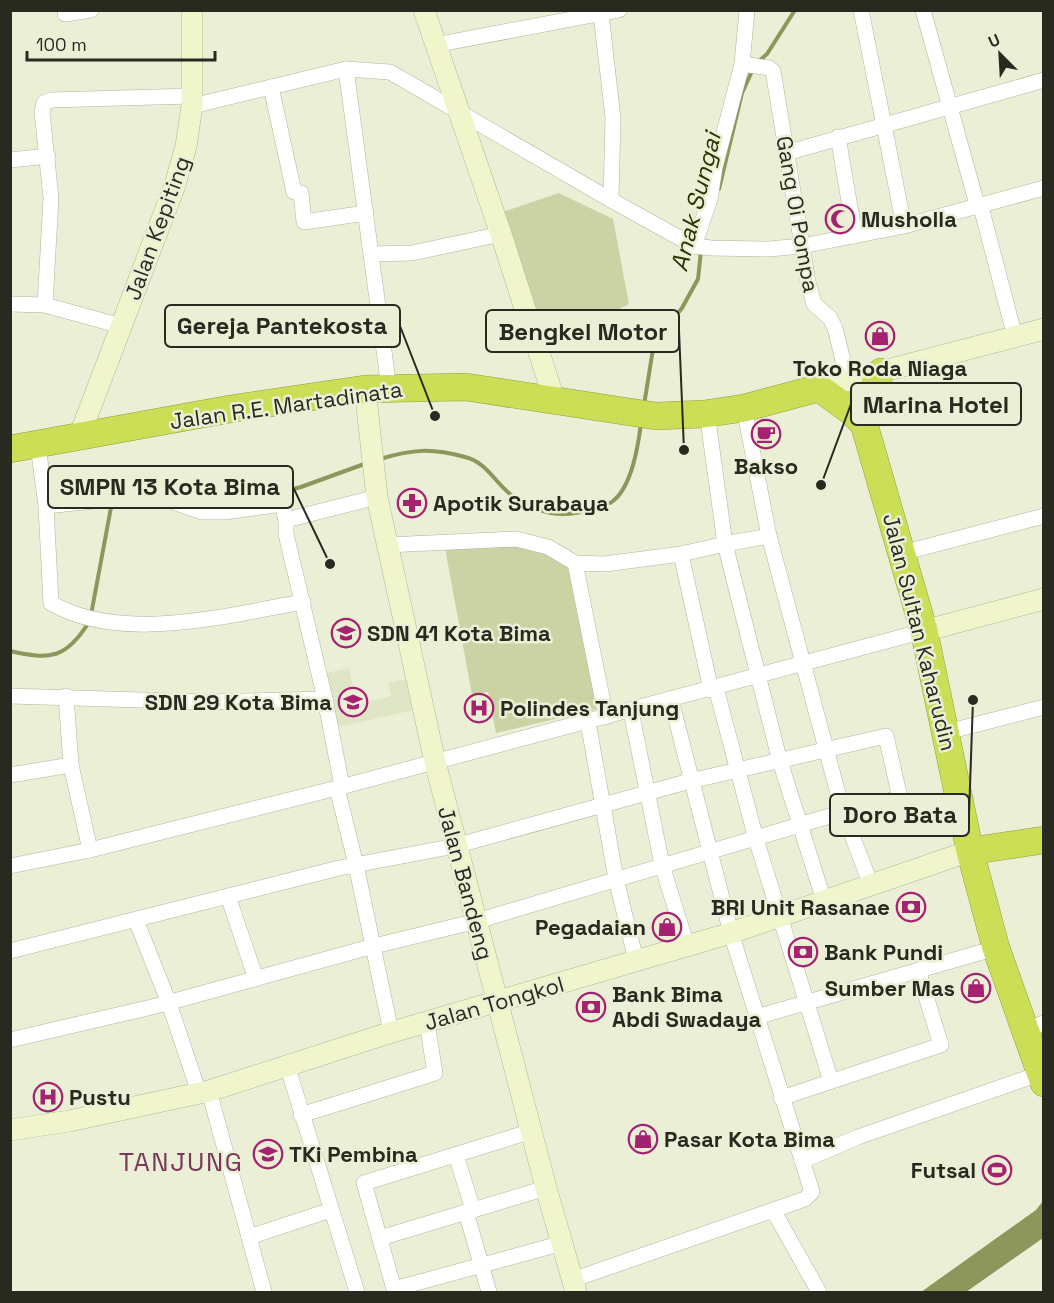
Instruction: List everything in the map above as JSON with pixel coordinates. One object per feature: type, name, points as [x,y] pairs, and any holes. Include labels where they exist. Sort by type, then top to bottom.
[{"type":"highway","name":"Jalan Sultan Kaharudin","points":[[881,372],[868,399],[864,424],[924,630],[970,851],[996,948],[1033,1027],[1041,1078]]},
{"type":"highway","name":"Jalan R.E. Martadinata","points":[[10,450],[377,389],[466,387],[554,399],[644,415],[707,413],[744,408],[819,388]]},
{"type":"highway","points":[[819,388],[852,412],[864,424]]},
{"type":"highway","points":[[970,851],[1044,840]]},
{"type":"street","points":[[65,17],[91,10]]},
{"type":"street","name":"Jalan Kepiting","points":[[79,437],[175,185],[186,146],[192,101],[192,10]]},
{"type":"street","points":[[424,10],[501,234],[554,399]]},
{"type":"street","points":[[435,45],[619,10]]},
{"type":"street","points":[[701,247],[715,167],[750,65],[747,10]]},
{"type":"street","points":[[861,10],[904,226]]},
{"type":"street","points":[[923,10],[1015,337]]},
{"type":"street","points":[[601,14],[613,118],[611,200]]},
{"type":"street","name":"Gang Oi Pompa","points":[[750,65],[771,69],[774,74],[802,246],[814,304],[830,318],[835,328],[849,381]]},
{"type":"street","points":[[346,69],[371,254],[377,389]]},
{"type":"street","points":[[45,305],[51,198],[42,112],[46,101],[192,101],[271,87],[346,69],[390,72],[611,200],[701,247],[769,249],[802,246],[904,226],[1044,188]]},
{"type":"street","points":[[786,153],[885,123],[1044,80]]},
{"type":"street","points":[[271,87],[294,192],[301,193],[304,222],[366,213]]},
{"type":"street","points":[[838,137],[855,236]]},
{"type":"street","points":[[10,160],[48,156]]},
{"type":"street","points":[[371,254],[412,252],[501,234]]},
{"type":"street","points":[[10,304],[45,305],[121,326]]},
{"type":"street","points":[[819,388],[1044,330]]},
{"type":"street","name":"Jalan Bandeng","points":[[377,389],[372,464],[387,544],[455,846],[574,1286]]},
{"type":"street","points":[[744,408],[770,536],[843,812],[871,885]]},
{"type":"street","points":[[707,413],[725,544],[779,758],[824,901]]},
{"type":"street","points":[[38,445],[46,506],[51,603],[62,609],[111,622],[161,624],[303,602]]},
{"type":"street","points":[[46,506],[153,495],[202,512],[224,512],[282,504],[286,520],[286,534],[325,699],[339,787],[391,1032]]},
{"type":"street","points":[[286,520],[377,497]]},
{"type":"street","points":[[902,553],[1044,516]]},
{"type":"street","points":[[387,544],[516,539],[548,547],[575,563],[605,564],[681,554],[770,536]]},
{"type":"street","points":[[681,554],[714,689],[756,839],[831,1081]]},
{"type":"street","points":[[575,563],[606,717]]},
{"type":"street","points":[[10,866],[90,850],[339,787],[804,665],[924,630],[1044,599]]},
{"type":"street","points":[[10,696],[206,702],[325,699]]},
{"type":"street","points":[[66,696],[71,765],[90,850]]},
{"type":"street","points":[[574,1286],[810,1195],[802,1161],[731,933],[671,700]]},
{"type":"street","points":[[947,732],[1044,707]]},
{"type":"street","points":[[631,711],[662,865],[687,945]]},
{"type":"street","points":[[588,722],[601,807],[636,960]]},
{"type":"street","points":[[10,951],[357,865],[455,846],[779,758],[886,736],[900,798],[843,812],[477,921],[374,946],[169,1003],[10,1040]]},
{"type":"street","points":[[10,775],[71,765]]},
{"type":"street","name":"Jalan Tongkol","points":[[10,1130],[69,1121],[204,1092],[391,1032],[731,933],[970,851]]},
{"type":"street","points":[[228,896],[256,979]]},
{"type":"street","points":[[136,920],[204,1092],[264,1293]]},
{"type":"street","points":[[756,1017],[996,948]]},
{"type":"street","points":[[781,1098],[941,1045],[918,970]]},
{"type":"street","points":[[302,1115],[435,1073],[427,1023]]},
{"type":"street","points":[[287,1065],[357,1293]]},
{"type":"street","points":[[802,1161],[858,1137],[1041,1078]]},
{"type":"street","points":[[532,1131],[364,1183],[394,1289],[563,1243]]},
{"type":"street","points":[[456,1155],[489,1293]]},
{"type":"street","points":[[380,1238],[546,1188]]},
{"type":"street","points":[[249,1237],[332,1210]]},
{"type":"street","points":[[773,1210],[819,1293]]},
{"type":"shaded area","points":[[559,193],[613,219],[629,304],[609,314],[602,331],[545,352],[497,214]]},
{"type":"shaded area","points":[[515,544],[542,550],[571,568],[601,708],[496,733],[488,692],[472,695],[445,548]]},
{"type":"shaded area","points":[[349,668],[357,704],[391,696],[388,683],[407,679],[414,710],[339,727],[326,673]]},
{"type":"shaded area","points":[[1043,1201],[1043,1238],[966,1292],[921,1292],[1036,1210]]},
{"type":"waterway","name":"Anak Sungai","points":[[759,61],[767,54],[795,10]]},
{"type":"waterway","name":"Anak Sungai","points":[[719,189],[742,93],[753,69]]},
{"type":"waterway","name":"Anak Sungai","points":[[644,405],[654,343],[682,308],[698,279],[701,251]]},
{"type":"waterway","name":"Anak Sungai","points":[[380,459],[422,451],[442,452],[472,459],[520,501],[550,513],[570,514],[606,505],[620,494],[633,465],[641,424]]},
{"type":"waterway","name":"Anak Sungai","points":[[113,494],[114,486],[145,485],[227,498],[267,496],[301,487],[367,463]]},
{"type":"waterway","name":"Anak Sungai","points":[[91,615],[112,502]]},
{"type":"waterway","name":"Anak Sungai","points":[[10,651],[47,656],[56,654],[73,643],[89,622]]},
{"type":"place","name":"Musholla","points":[[840,219]]},
{"type":"place","name":"Toko Roda Niaga","points":[[880,336]]},
{"type":"place","name":"Gereja Pantekosta","points":[[435,416]]},
{"type":"place","name":"Bakso","points":[[766,434]]},
{"type":"place","name":"Bengkel Motor","points":[[684,450]]},
{"type":"place","name":"Marina Hotel","points":[[821,485]]},
{"type":"place","name":"Apotik Surabaya","points":[[412,503]]},
{"type":"place","name":"SMPN 13 Kota Bima","points":[[330,564]]},
{"type":"place","name":"SDN 41 Kota Bima","points":[[346,633]]},
{"type":"place","name":"Doro Bata","points":[[973,700]]},
{"type":"place","name":"SDN 29 Kota Bima","points":[[353,702]]},
{"type":"place","name":"Polindes Tanjung","points":[[479,708]]},
{"type":"place","name":"BRI Unit Rasanae","points":[[911,907]]},
{"type":"place","name":"Pegadaian","points":[[667,927]]},
{"type":"place","name":"Bank Pundi","points":[[803,952]]},
{"type":"place","name":"Sumber Mas","points":[[976,988]]},
{"type":"place","name":"Bank Bima Abdi Swadaya","points":[[591,1007]]},
{"type":"place","name":"Pustu","points":[[48,1097]]},
{"type":"place","name":"Pasar Kota Bima","points":[[643,1139]]},
{"type":"place","name":"TKi Pembina","points":[[268,1154]]},
{"type":"place","name":"Futsal","points":[[997,1170]]},
{"type":"district","name":"TANJUNG","points":[[181,1162]]}]
